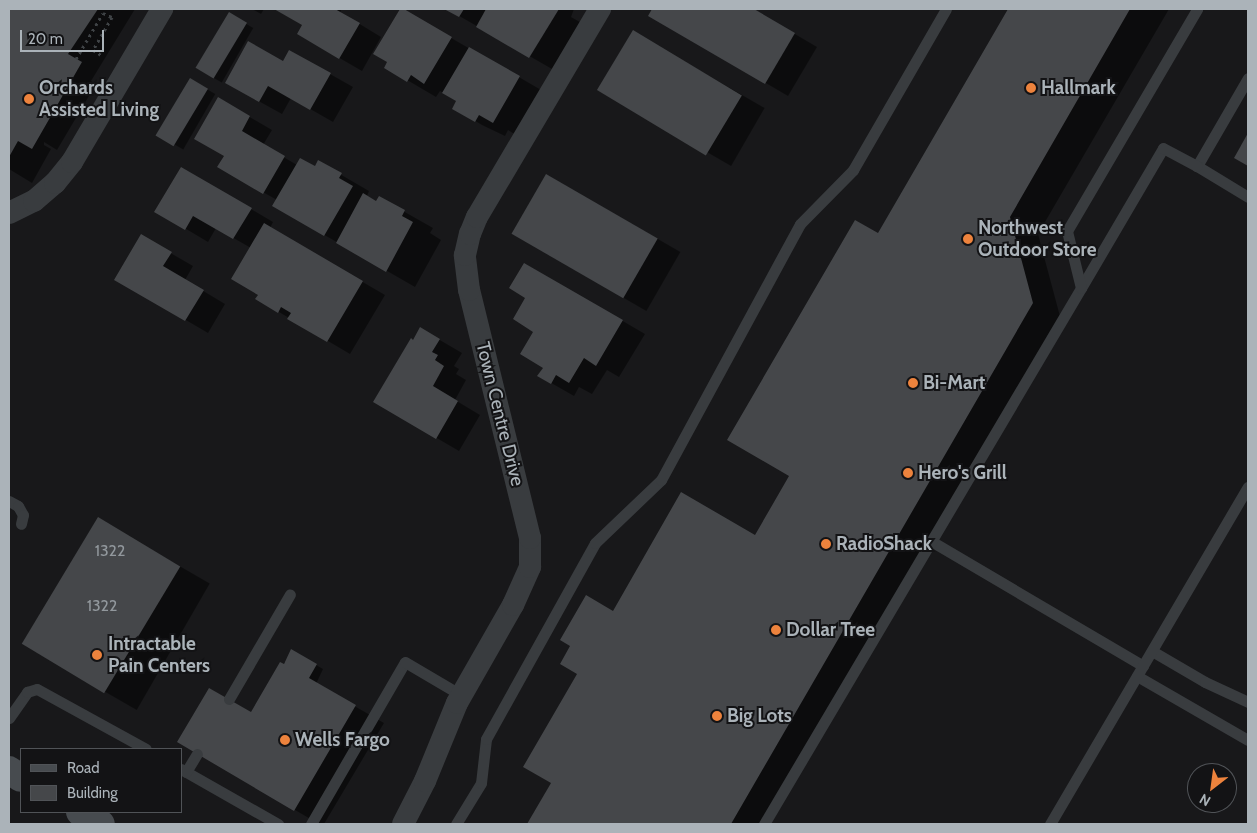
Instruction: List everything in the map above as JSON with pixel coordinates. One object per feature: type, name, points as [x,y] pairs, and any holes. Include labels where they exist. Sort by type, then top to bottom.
[{"type":"main road","points":[[9,770],[20,777]]},
{"type":"main road","points":[[82,813],[101,824]]},
{"type":"street","points":[[9,213],[34,201],[55,183],[72,162],[162,9]]},
{"type":"street","name":"Town Centre Drive","points":[[403,824],[425,781],[462,695],[524,584],[530,567],[531,554],[523,508],[469,290],[465,255],[477,217],[600,9]]},
{"type":"lane","points":[[456,824],[481,783],[486,739],[596,543],[660,480],[800,224],[853,170],[946,9]]},
{"type":"lane","points":[[1081,288],[1066,232],[1197,9]]},
{"type":"lane","points":[[1197,166],[1248,78]]},
{"type":"lane","points":[[764,824],[1163,148],[1248,197]]},
{"type":"lane","points":[[1050,824],[1248,487]]},
{"type":"lane","points":[[9,501],[18,506],[23,515],[21,524]]},
{"type":"lane","points":[[930,541],[1248,740]]},
{"type":"lane","points":[[229,699],[290,594]]},
{"type":"lane","points":[[1152,651],[1205,682],[1248,702]]},
{"type":"lane","points":[[311,824],[406,662],[462,695]]},
{"type":"lane","points":[[9,718],[27,692],[37,689],[144,748]]},
{"type":"lane","points":[[197,754],[184,771],[278,824]]},
{"type":"path","points":[[76,59],[103,13],[112,18],[93,50],[103,56]]},
{"type":"building","name":"Orchards Assisted Living","points":[[9,9],[98,9],[68,54],[82,62],[32,149],[18,141],[9,157]]},
{"type":"building","points":[[274,9],[335,9],[360,23],[339,59],[297,34],[302,25]]},
{"type":"building","points":[[400,9],[404,9],[452,37],[424,84],[411,75],[407,82],[384,68],[387,62],[373,54]]},
{"type":"building","points":[[444,9],[464,9],[459,17]]},
{"type":"building","points":[[486,9],[559,9],[529,58],[476,27]]},
{"type":"building","points":[[652,9],[754,9],[795,33],[765,84],[648,16]]},
{"type":"building","points":[[1008,9],[1130,9],[1010,217],[1033,303],[731,824],[527,824],[551,783],[523,767],[577,674],[560,664],[570,646],[560,640],[586,595],[613,611],[681,492],[755,535],[789,476],[727,440],[855,220],[878,233]]},
{"type":"building","points":[[229,12],[247,23],[214,79],[196,68]]},
{"type":"building","points":[[633,30],[742,95],[706,155],[597,90]]},
{"type":"building","points":[[248,41],[283,61],[289,50],[331,73],[310,110],[268,86],[259,102],[225,83]]},
{"type":"building","points":[[469,47],[520,76],[493,123],[479,115],[475,122],[452,109],[456,101],[442,93]]},
{"type":"building","points":[[190,78],[208,89],[173,146],[155,135]]},
{"type":"building","points":[[218,97],[250,116],[242,131],[285,156],[263,194],[217,167],[224,156],[194,139]]},
{"type":"building","points":[[1248,133],[1248,166],[1234,158]]},
{"type":"building","points":[[300,158],[315,166],[318,160],[342,173],[339,178],[353,186],[324,236],[272,206]]},
{"type":"building","points":[[181,167],[252,208],[233,239],[193,216],[185,230],[154,212]]},
{"type":"building","points":[[546,174],[658,238],[623,298],[512,234]]},
{"type":"building","points":[[363,193],[376,201],[379,196],[405,210],[402,216],[413,222],[386,272],[336,243]]},
{"type":"building","points":[[264,223],[363,281],[327,342],[287,319],[291,313],[281,307],[278,313],[255,299],[258,295],[231,279]]},
{"type":"building","points":[[141,234],[172,252],[163,266],[204,290],[185,321],[114,280]]},
{"type":"building","points":[[524,263],[623,320],[596,366],[584,358],[569,383],[556,375],[551,384],[537,376],[543,368],[520,354],[533,332],[513,319],[525,298],[509,288]]},
{"type":"building","points":[[420,327],[440,339],[432,352],[438,355],[435,360],[444,366],[433,386],[458,401],[436,439],[373,402],[411,338],[413,340]]},
{"type":"building","points":[[98,517],[180,566],[104,693],[22,644]]},
{"type":"building","name":"Wells Fargo","points":[[291,649],[317,664],[309,678],[356,705],[294,811],[177,742],[209,688],[251,712],[280,662],[284,664]]},
{"type":"place","name":"Hallmark","points":[[1031,88]]},
{"type":"place","name":"Orchards Assisted Living","points":[[29,99]]},
{"type":"place","name":"Northwest Outdoor Store","points":[[968,239]]},
{"type":"place","name":"Bi-Mart","points":[[913,383]]},
{"type":"place","name":"Hero's Grill","points":[[908,473]]},
{"type":"place","name":"RadioShack","points":[[826,544]]},
{"type":"place","name":"Dollar Tree","points":[[776,630]]},
{"type":"place","name":"Intractable Pain Centers","points":[[97,655]]},
{"type":"place","name":"Big Lots","points":[[717,716]]},
{"type":"place","name":"Wells Fargo","points":[[285,740]]}]
